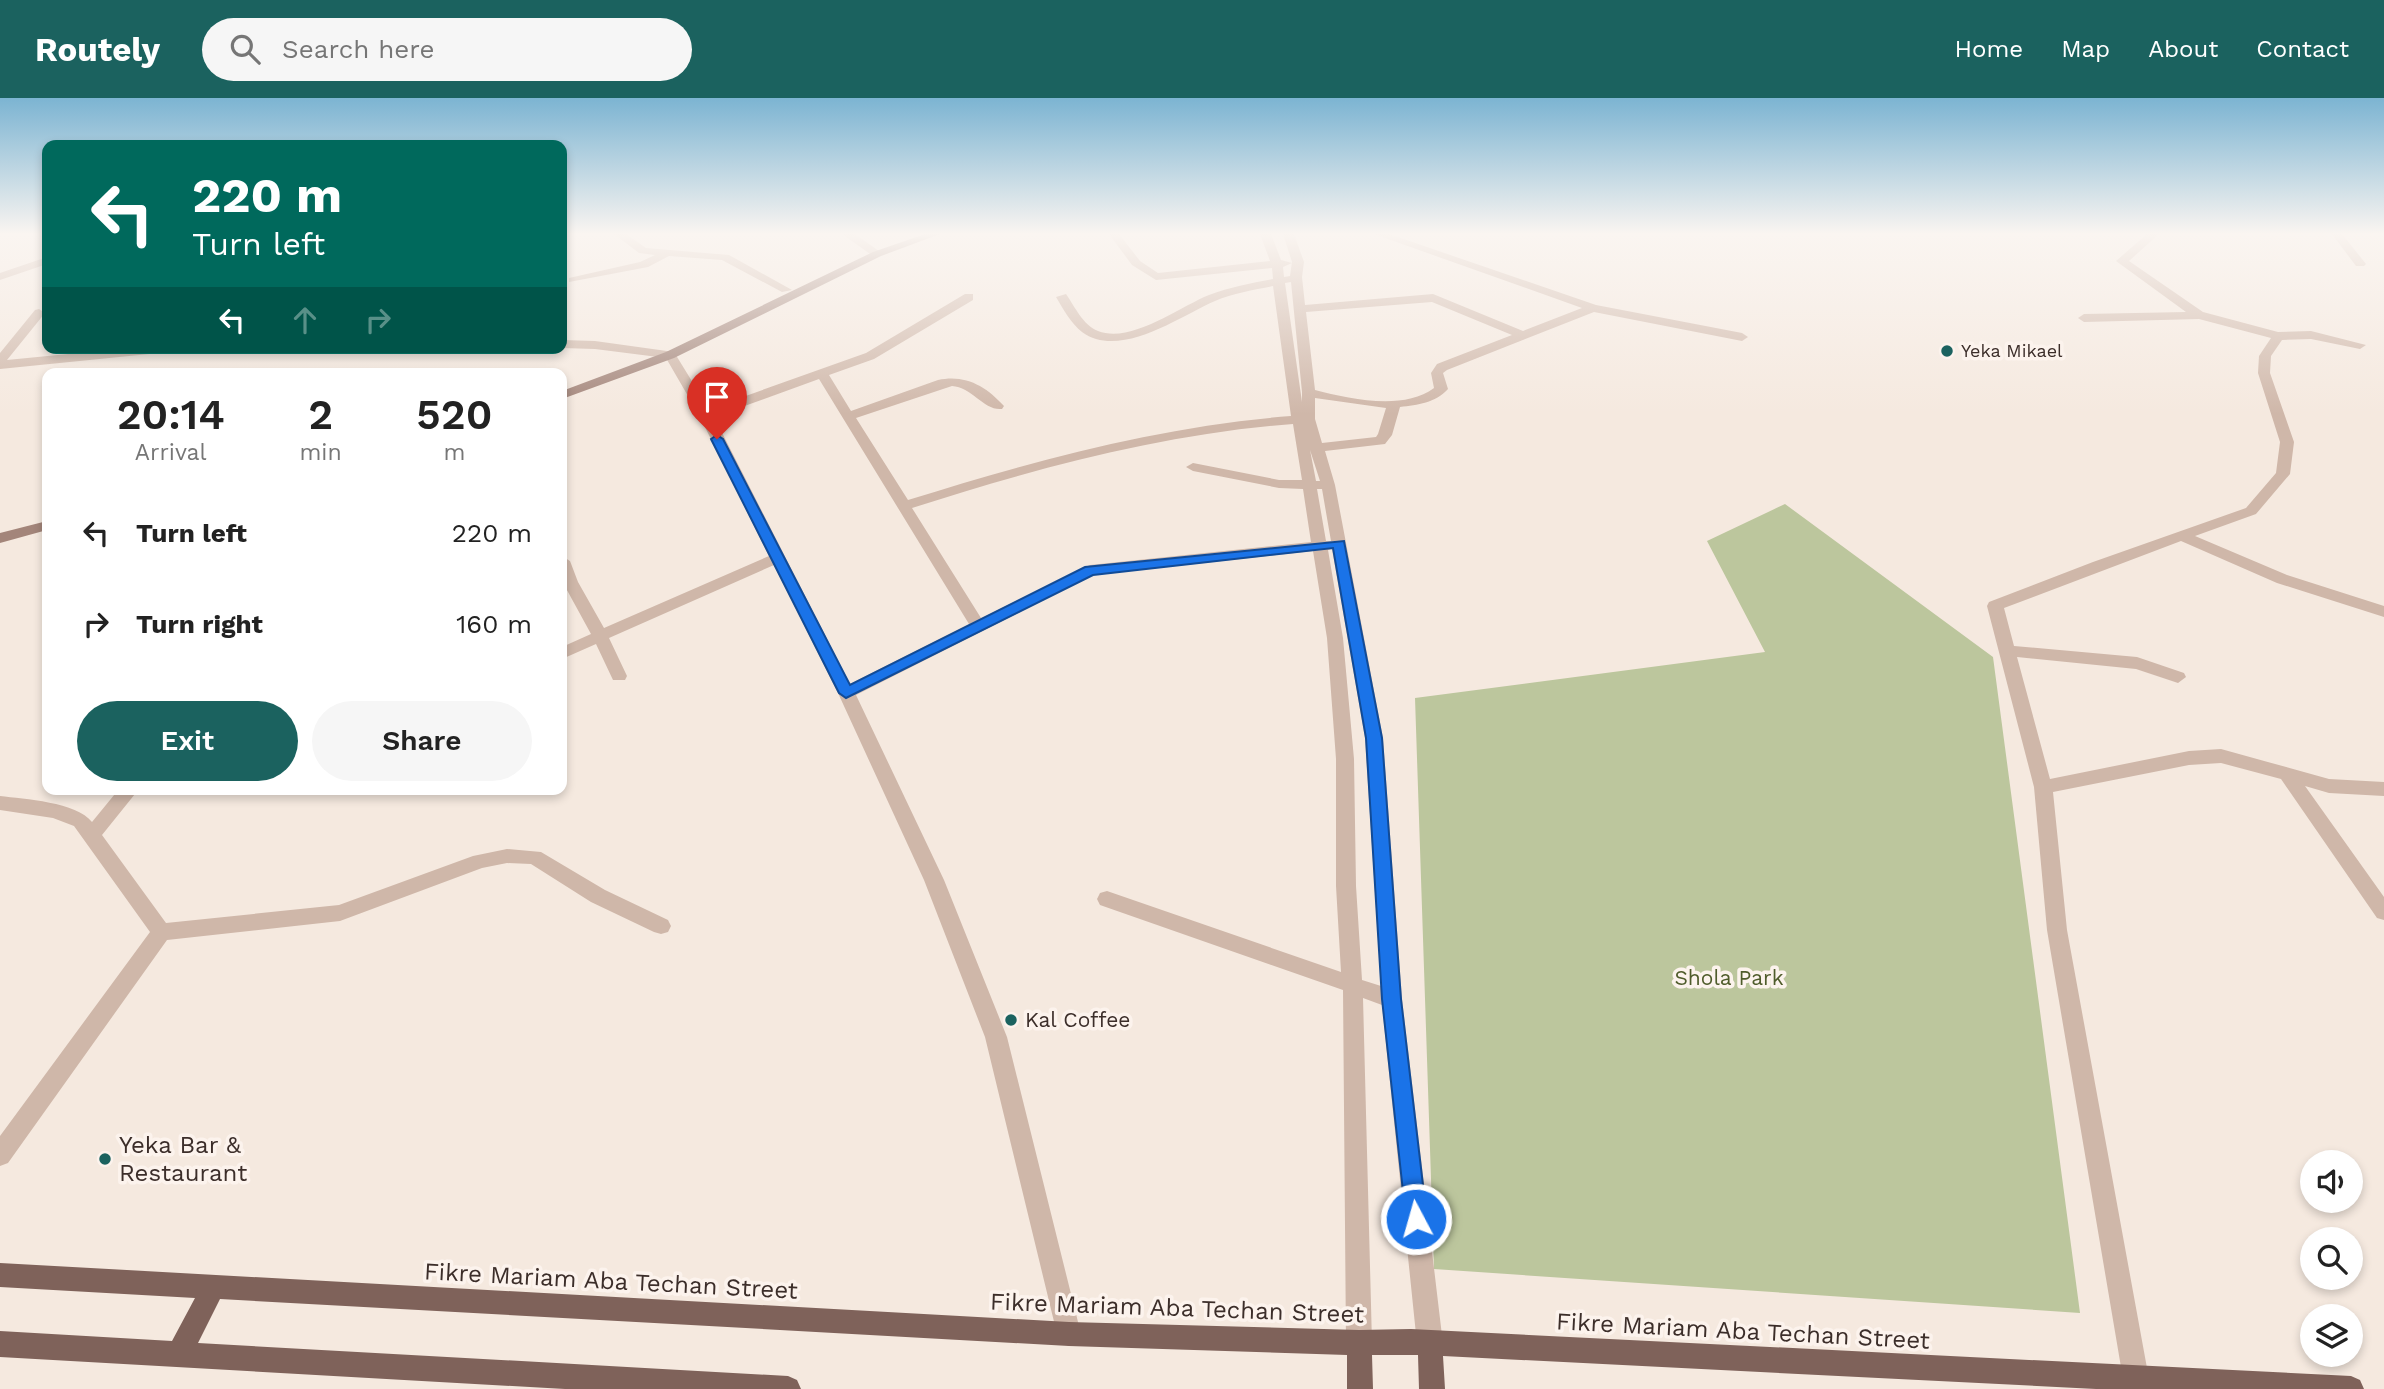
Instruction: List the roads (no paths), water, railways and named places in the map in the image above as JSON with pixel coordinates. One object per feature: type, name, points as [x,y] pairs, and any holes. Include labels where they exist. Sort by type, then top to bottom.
[{"type":"main road","points":[[567,384],[663,353],[778,294]]},
{"type":"main road","points":[[567,393],[663,353],[785,294]]},
{"type":"main road","points":[[7,531],[42,518]]},
{"type":"main road","points":[[7,531],[42,527]]},
{"type":"main road","name":"Fikre Mariam Aba Techan Street","points":[[0,1275],[1069,1334],[1430,1344],[2351,1389]]},
{"type":"main road","points":[[180,1353],[213,1288]]},
{"type":"main road","points":[[1359,1343],[1360,1389]]},
{"type":"main road","points":[[0,1344],[788,1389]]},
{"type":"main road","points":[[1430,1344],[1432,1389]]},
{"type":"street","points":[[1062,297],[1077,320],[1092,333],[1106,337],[1161,325],[1223,294]]},
{"type":"street","points":[[1282,294],[1303,419],[1309,484],[1329,545],[1374,738],[1391,999],[1430,1344]]},
{"type":"street","points":[[1298,294],[1309,392],[1303,419],[1319,448],[1328,485],[1329,545],[1345,759],[1359,1343]]},
{"type":"street","points":[[1552,294],[1592,308],[1742,337]]},
{"type":"street","points":[[2169,294],[2199,315]]},
{"type":"street","points":[[706,415],[822,374],[901,341],[969,297]]},
{"type":"street","points":[[1299,309],[1433,298],[1520,334]]},
{"type":"street","points":[[1309,392],[1330,398],[1394,404],[1418,401],[1437,394],[1441,389],[1438,369],[1520,334],[1592,308]]},
{"type":"street","points":[[0,363],[39,313]]},
{"type":"street","points":[[2084,318],[2199,315],[2277,336],[2311,335],[2360,345]]},
{"type":"street","points":[[2136,1379],[2056,930],[2043,787],[1995,606],[2251,511],[2283,474],[2287,442],[2264,373],[2265,356],[2277,336]]},
{"type":"street","points":[[567,344],[663,353],[706,415],[846,693],[934,880],[996,1038],[1069,1334]]},
{"type":"street","points":[[0,363],[101,354]]},
{"type":"street","points":[[822,374],[979,627]]},
{"type":"street","points":[[849,416],[943,383],[958,381],[967,381],[997,406]]},
{"type":"street","points":[[1319,448],[1380,441],[1385,435],[1394,404]]},
{"type":"street","points":[[904,506],[984,480],[1207,427],[1303,419]]},
{"type":"street","points":[[1192,467],[1279,484],[1328,485]]},
{"type":"street","points":[[2182,536],[2282,579],[2384,612]]},
{"type":"street","points":[[846,693],[1090,570],[1329,545]]},
{"type":"street","points":[[567,651],[777,558]]},
{"type":"street","points":[[567,585],[600,636],[619,676]]},
{"type":"street","points":[[2007,651],[2137,663],[2178,677]]},
{"type":"street","points":[[2043,787],[2189,758],[2221,756],[2329,786],[2384,789]]},
{"type":"street","points":[[2288,776],[2384,912]]},
{"type":"street","points":[[93,833],[125,795]]},
{"type":"street","points":[[0,803],[55,811],[81,821],[93,833],[161,932]]},
{"type":"street","points":[[0,1155],[161,932],[340,913],[480,861],[507,856],[534,856],[598,896],[661,926]]},
{"type":"street","points":[[1107,899],[1391,999]]},
{"type":"place","name":"Yeka Mikael","points":[[1947,351]]},
{"type":"place","name":"Kal Coffee","points":[[1011,1020]]},
{"type":"place","name":"Yeka Bar & Restaurant","points":[[105,1159]]},
{"type":"park label","name":"Shola Park","points":[[1729,978]]}]
